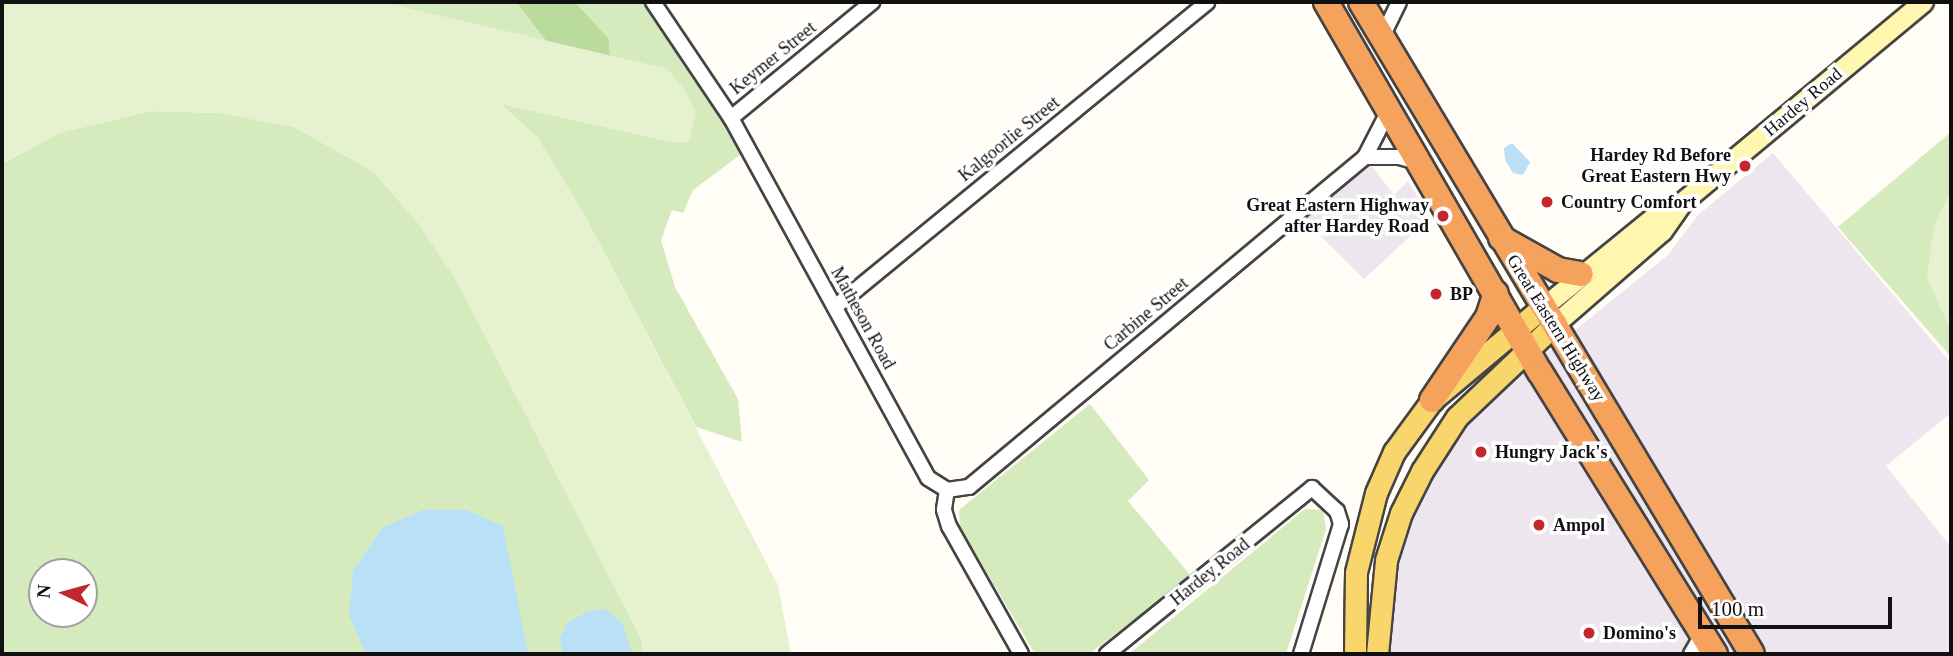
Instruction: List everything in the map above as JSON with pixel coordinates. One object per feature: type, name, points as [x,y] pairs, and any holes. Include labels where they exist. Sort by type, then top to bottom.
[{"type":"highway","name":"Great Eastern Highway","points":[[1326,2],[1703,647]]},
{"type":"highway","name":"Great Eastern Highway","points":[[1361,2],[1500,238],[1550,315],[1752,654]]},
{"type":"highway","points":[[1500,238],[1558,270],[1581,274]]},
{"type":"highway","points":[[1432,400],[1488,317],[1496,293]]},
{"type":"main road","name":"Hardey Road","points":[[1550,315],[1662,231],[1682,202],[1923,2]]},
{"type":"main road","name":"Hardey Road","points":[[1550,315],[1581,274],[1665,208],[1682,202]]},
{"type":"main road","points":[[1355,654],[1356,572],[1376,493],[1400,442],[1432,400],[1522,339],[1550,315]]},
{"type":"main road","points":[[1377,654],[1387,560],[1417,481],[1457,417],[1522,339]]},
{"type":"street","name":"Matheson Road","points":[[653,2],[731,118],[928,478],[947,490]]},
{"type":"street","name":"Keymer Street","points":[[731,118],[872,2]]},
{"type":"street","name":"Kalgoorlie Street","points":[[835,307],[1208,2]]},
{"type":"street","points":[[1382,37],[1399,2]]},
{"type":"street","name":"Carbine Street","points":[[947,490],[969,488],[1364,156],[1390,110]]},
{"type":"street","points":[[1364,156],[1399,157],[1420,163]]},
{"type":"street","name":"Hardey Road","points":[[1107,654],[1312,488],[1336,511],[1342,524],[1301,654]]},
{"type":"street","points":[[947,490],[944,510],[949,526],[1021,654]]},
{"type":"shaded area","points":[[1773,153],[1951,363],[1951,413],[1886,466],[1951,547],[1951,654],[1384,654],[1386,596],[1402,534],[1455,438],[1500,391],[1668,255],[1698,215]]},
{"type":"shaded area","points":[[1365,157],[1394,195],[1408,181],[1430,218],[1364,279],[1297,213]]},
{"type":"green space","points":[[2,2],[382,2],[667,69],[683,87],[696,113],[689,142],[668,141],[500,104],[537,137],[586,218],[778,585],[791,654],[644,654],[641,638],[457,281],[419,224],[373,171],[294,127],[221,113],[150,111],[59,133],[2,164]]},
{"type":"green space","points":[[382,2],[516,2],[547,42],[420,12]]},
{"type":"green space","points":[[516,2],[575,2],[609,39],[610,56],[547,42]]},
{"type":"green space","points":[[575,2],[653,2],[748,149],[693,190],[683,213],[672,210],[661,240],[675,287],[738,399],[742,442],[696,427],[586,218],[537,137],[499,103],[668,141],[689,142],[667,69],[610,56],[609,39]]},
{"type":"green space","points":[[150,111],[221,113],[294,127],[373,171],[419,224],[457,281],[641,638],[644,654],[2,654],[2,164],[59,133]]},
{"type":"green space","points":[[1951,132],[1951,357],[1838,227]]},
{"type":"green space","points":[[1951,191],[1951,331],[1927,278],[1934,225]]},
{"type":"green space","points":[[1090,404],[1149,480],[1128,501],[1191,576],[1089,654],[1035,654],[960,527],[959,510]]},
{"type":"green space","points":[[1305,509],[1323,510],[1326,529],[1286,654],[1129,654]]},
{"type":"water","points":[[1512,143],[1530,162],[1523,175],[1513,173],[1505,160],[1504,148]]},
{"type":"water","points":[[423,510],[466,510],[503,526],[528,654],[366,654],[349,616],[353,571],[382,528]]},
{"type":"water","points":[[606,609],[623,624],[632,654],[563,654],[560,639],[566,624],[588,611]]},
{"type":"place","name":"Hardey Rd Before Great Eastern Hwy","points":[[1745,166]]},
{"type":"place","name":"Country Comfort","points":[[1547,202]]},
{"type":"place","name":"Great Eastern Highway after Hardey Road","points":[[1443,216]]},
{"type":"place","name":"BP","points":[[1436,294]]},
{"type":"place","name":"Hungry Jack's","points":[[1481,452]]},
{"type":"place","name":"Ampol","points":[[1539,525]]},
{"type":"place","name":"Domino's","points":[[1589,633]]}]
